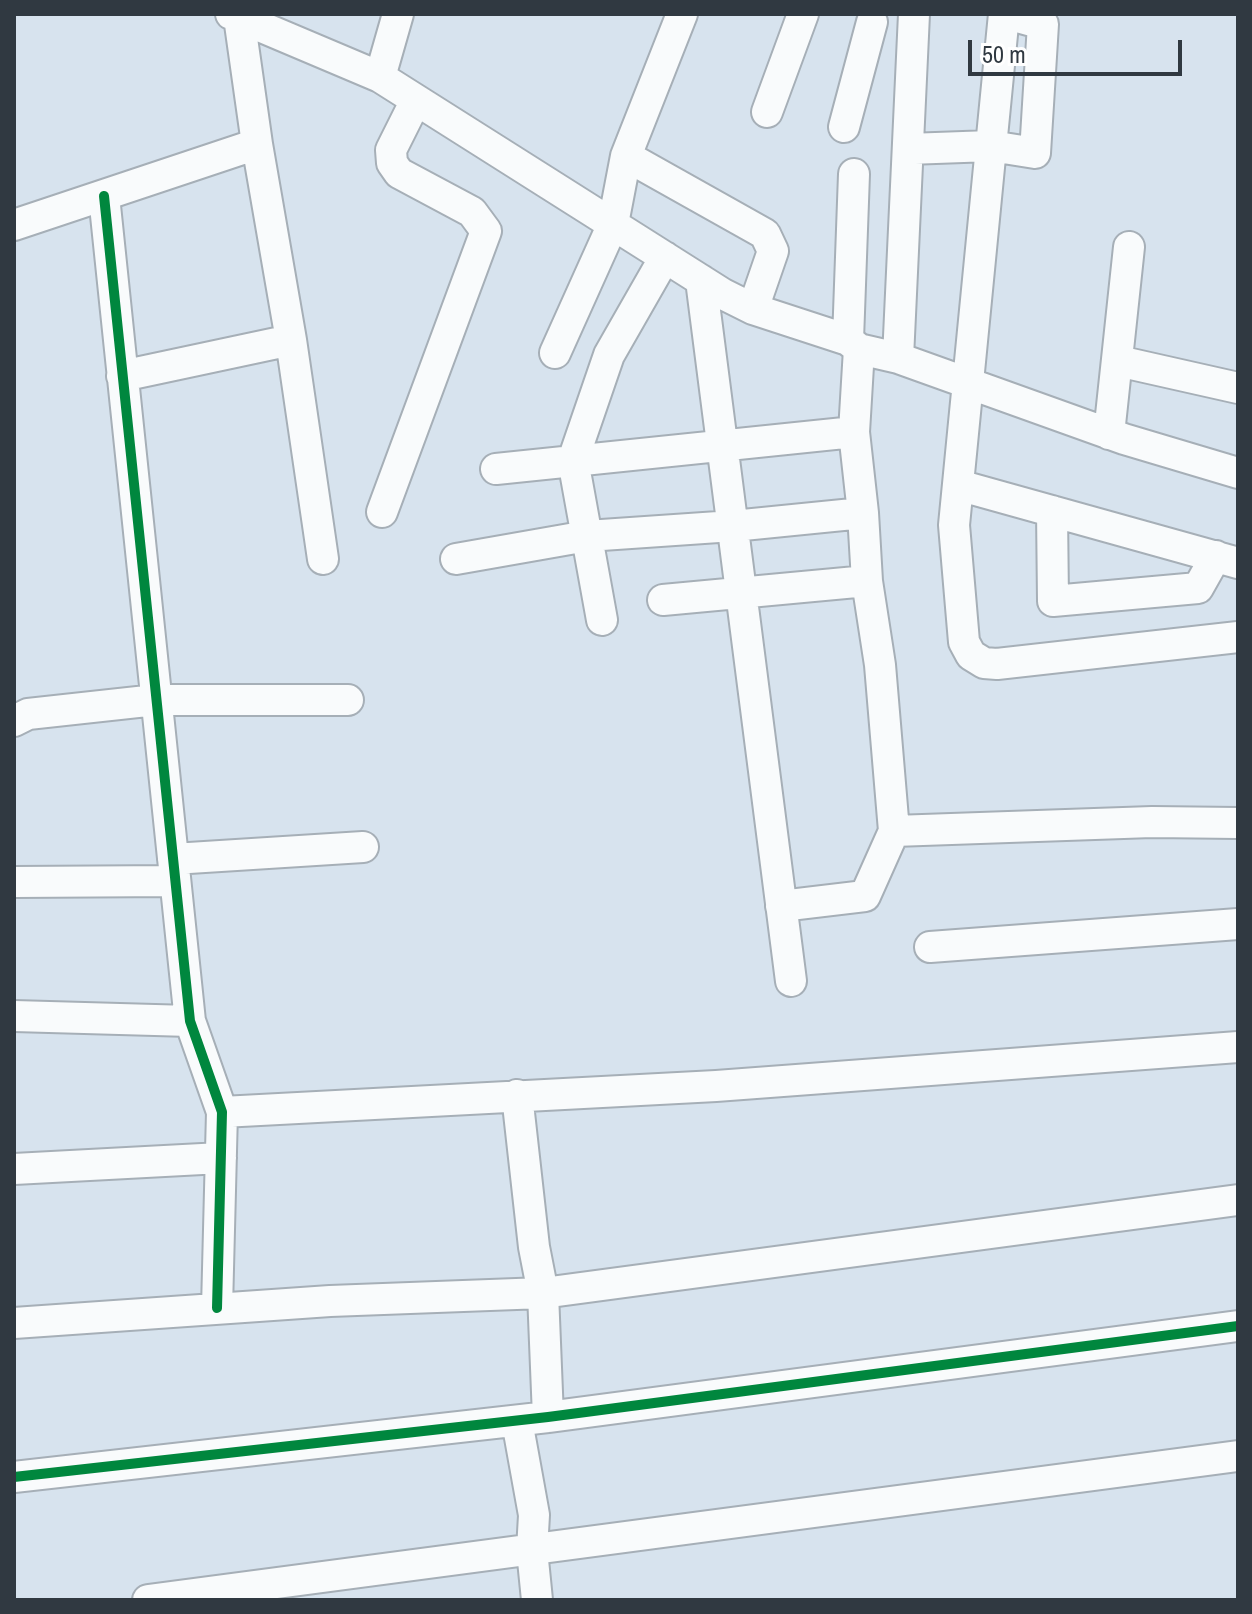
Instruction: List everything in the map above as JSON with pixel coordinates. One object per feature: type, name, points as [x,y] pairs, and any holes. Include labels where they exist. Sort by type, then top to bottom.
[{"type":"street","points":[[380,77],[398,14]]},
{"type":"street","points":[[555,353],[613,224],[626,156],[682,14]]},
{"type":"street","points":[[767,112],[803,14]]},
{"type":"street","points":[[908,149],[991,146],[1035,153],[1043,24],[1006,14],[991,146],[954,525],[964,642],[971,655],[984,663],[997,664],[1238,637]]},
{"type":"street","points":[[235,16],[380,77],[701,280],[753,309],[1109,434],[1238,473]]},
{"type":"street","points":[[235,16],[291,340],[323,559]]},
{"type":"street","points":[[844,127],[863,18],[913,22],[898,358]]},
{"type":"street","points":[[382,512],[486,231],[472,212],[399,173],[392,163],[391,150],[416,100]]},
{"type":"street","points":[[14,225],[257,144]]},
{"type":"street","points":[[626,156],[765,234],[773,251],[753,309]]},
{"type":"street","points":[[781,906],[865,896],[894,831],[880,665],[867,581],[854,432],[854,174]]},
{"type":"street","points":[[104,196],[190,1021],[222,1112],[217,1308]]},
{"type":"street","points":[[1109,434],[1129,247]]},
{"type":"street","points":[[602,620],[573,460],[609,355],[665,257]]},
{"type":"street","points":[[701,280],[791,981]]},
{"type":"street","points":[[122,376],[291,340]]},
{"type":"street","points":[[1118,361],[1238,388]]},
{"type":"street","points":[[496,469],[854,432]]},
{"type":"street","points":[[958,485],[1227,559],[1198,588],[1053,601],[1052,511]]},
{"type":"street","points":[[456,559],[587,536],[863,513]]},
{"type":"street","points":[[663,600],[867,581]]},
{"type":"street","points":[[14,721],[28,714],[156,700],[348,700]]},
{"type":"street","points":[[894,831],[1152,822],[1238,823]]},
{"type":"street","points":[[14,882],[174,870],[363,847]]},
{"type":"street","points":[[930,947],[1238,924]]},
{"type":"street","points":[[14,1016],[190,1021]]},
{"type":"street","points":[[222,1112],[716,1086],[1238,1047]]},
{"type":"street","points":[[517,1095],[534,1247],[543,1293],[548,1417]]},
{"type":"street","points":[[14,1169],[221,1158]]},
{"type":"street","points":[[14,1323],[217,1308],[543,1293],[1238,1200]]},
{"type":"street","points":[[14,1477],[517,1421],[1238,1326]]},
{"type":"street","points":[[517,1421],[534,1515],[532,1550],[537,1600]]},
{"type":"street","points":[[148,1600],[1238,1456]]},
{"type":"cycle path","points":[[104,196],[190,1021],[222,1112],[217,1308]]},
{"type":"cycle path","points":[[14,1477],[548,1417],[1238,1326]]}]
